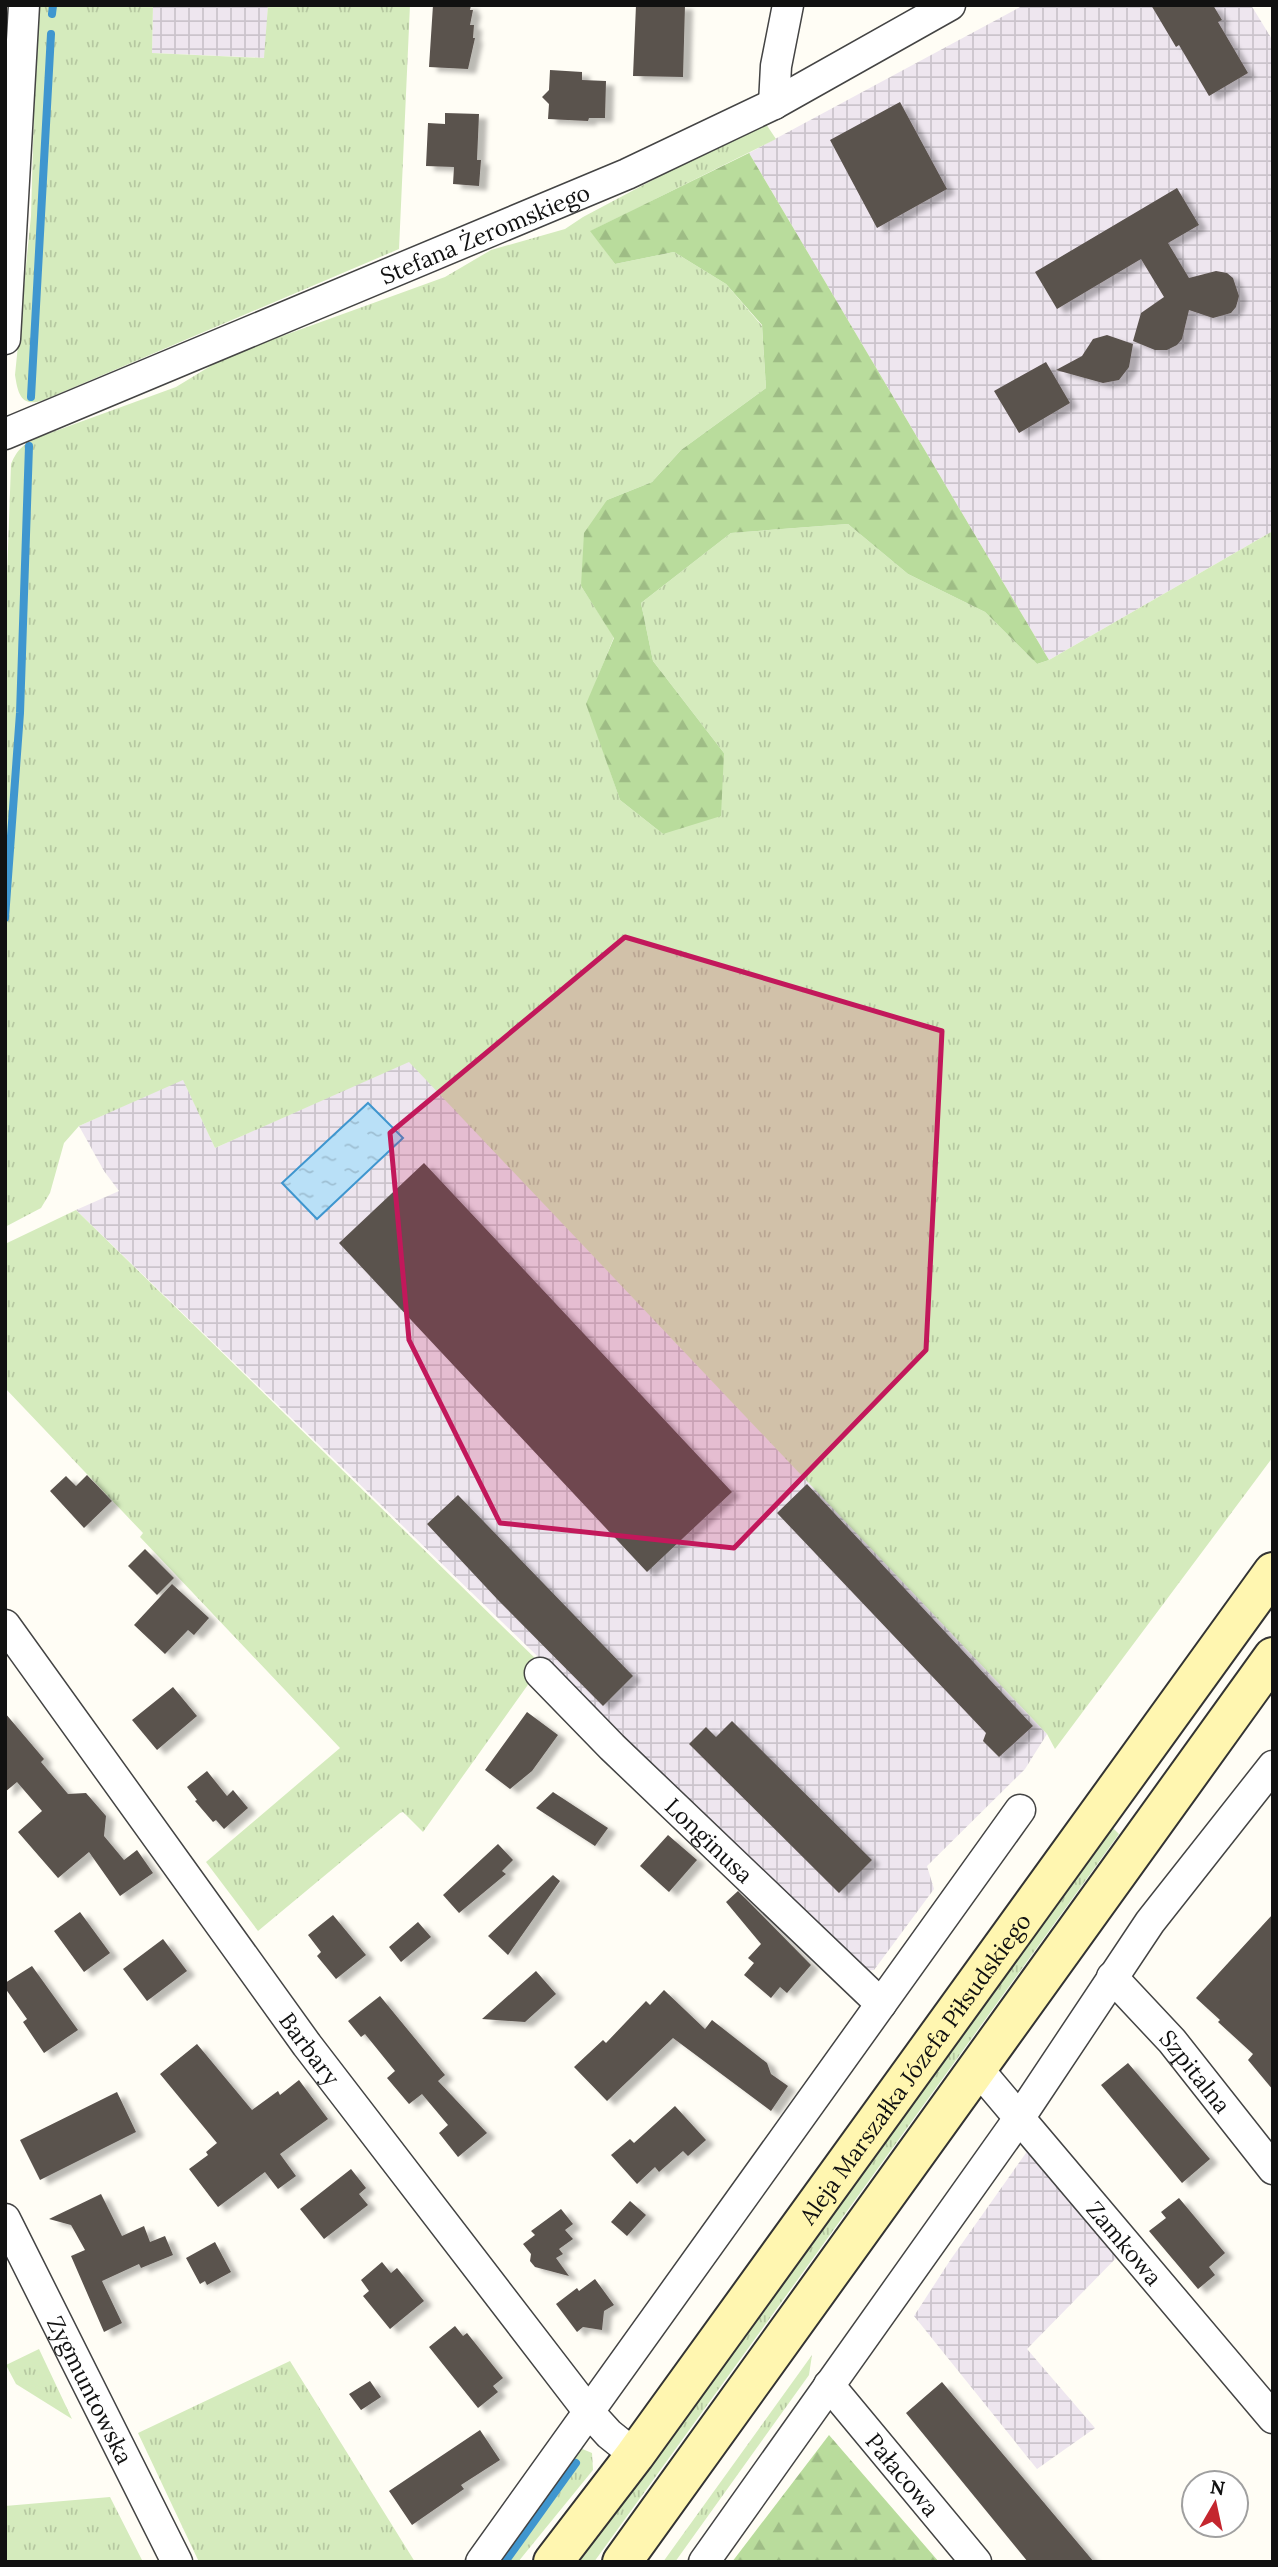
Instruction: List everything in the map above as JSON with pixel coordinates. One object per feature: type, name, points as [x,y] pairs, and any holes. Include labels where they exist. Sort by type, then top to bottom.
[{"type":"main road","name":"Aleja Marszałka Józefa Piłsudskiego","points":[[553,2562],[635,2455],[1273,1572]]},
{"type":"main road","points":[[622,2562],[1273,1657]]},
{"type":"street","points":[[5,339],[24,5]]},
{"type":"street","points":[[774,104],[776,66],[788,5]]},
{"type":"street","name":"Stefana Żeromskiego","points":[[5,434],[627,174],[774,104],[950,5]]},
{"type":"street","name":"Barbary","points":[[5,1625],[307,2045],[589,2412],[609,2434],[635,2455]]},
{"type":"street","name":"Longinusa","points":[[540,1674],[612,1747],[881,2004]]},
{"type":"street","points":[[704,2562],[1020,2117],[1150,1922],[1273,1766]]},
{"type":"street","points":[[481,2562],[1020,1810]]},
{"type":"street","name":"Szpitalna","points":[[1112,1977],[1172,2041],[1271,2164]]},
{"type":"street","name":"Zamkowa","points":[[977,2068],[1273,2418]]},
{"type":"street","name":"Zygmuntowska","points":[[5,2219],[177,2562]]},
{"type":"street","name":"Pałacowa","points":[[829,2385],[976,2562]]},
{"type":"highlighted area","points":[[625,937],[942,1031],[926,1350],[734,1548],[500,1523],[409,1340],[390,1133]]},
{"type":"shaded area","points":[[153,5],[268,5],[265,58],[152,53]]},
{"type":"shaded area","points":[[1024,5],[1251,5],[1273,41],[1273,531],[1049,660],[749,153]]},
{"type":"shaded area","points":[[409,1061],[1047,1734],[1025,1769],[927,1866],[934,1889],[874,1970],[863,1971],[76,1210],[119,1191],[104,1171],[79,1126],[183,1079],[215,1148]]},
{"type":"shaded area","points":[[1033,2143],[1123,2251],[1027,2349],[1095,2428],[1037,2469],[914,2316]]},
{"type":"green space","points":[[37,5],[153,5],[152,53],[264,58],[268,5],[410,5],[399,249],[44,400],[26,401],[19,393],[15,375],[31,216]]},
{"type":"green space","points":[[764,121],[776,139],[591,231],[615,264],[674,252],[726,284],[762,326],[766,388],[681,450],[652,482],[607,500],[581,586],[614,637],[587,704],[620,800],[663,834],[724,753],[653,661],[641,603],[731,533],[848,524],[908,574],[985,612],[1037,664],[1049,660],[1273,531],[1273,1457],[1055,1749],[1047,1734],[409,1062],[215,1148],[183,1080],[79,1126],[64,1143],[50,1193],[41,1208],[5,1227],[5,634],[11,464],[16,454],[25,444],[39,437],[176,387],[227,356],[445,277],[491,250],[565,229]]},
{"type":"green space","points":[[749,153],[1049,660],[1037,664],[985,612],[908,574],[848,524],[731,533],[641,603],[653,661],[724,753],[721,816],[663,834],[620,800],[586,704],[614,638],[581,586],[584,533],[607,500],[652,482],[681,450],[766,388],[762,325],[726,284],[674,252],[615,264],[590,231]]},
{"type":"green space","points":[[76,1210],[542,1665],[423,1832],[403,1812],[400,1813],[258,1931],[206,1862],[340,1748],[140,1537],[143,1533],[5,1388],[5,1244]]},
{"type":"green space","points":[[1110,1825],[1119,1834],[594,2562],[578,2562]]},
{"type":"green space","points":[[39,2349],[72,2419],[16,2384],[6,2365]]},
{"type":"green space","points":[[812,2355],[809,2375],[675,2562],[663,2562]]},
{"type":"green space","points":[[290,2361],[415,2562],[199,2562],[138,2433]]},
{"type":"green space","points":[[829,2435],[939,2562],[732,2562]]},
{"type":"green space","points":[[580,2448],[592,2453],[593,2470],[518,2562],[496,2562]]},
{"type":"green space","points":[[110,2497],[143,2562],[5,2562],[5,2506]]},
{"type":"water","points":[[368,1103],[403,1138],[317,1219],[282,1183]]},
{"type":"building","points":[[433,5],[471,5],[470,10],[473,10],[470,25],[474,25],[475,38],[468,69],[429,67]]},
{"type":"building","points":[[636,5],[685,5],[683,77],[633,76]]},
{"type":"building","points":[[1151,5],[1213,5],[1222,20],[1218,22],[1248,73],[1209,96],[1179,45],[1176,47]]},
{"type":"building","points":[[550,70],[582,72],[582,80],[606,81],[605,118],[589,118],[588,121],[548,119],[549,104],[542,97],[549,90]]},
{"type":"building","points":[[900,102],[947,189],[877,228],[830,140]]},
{"type":"building","points":[[445,113],[479,114],[479,186],[453,184],[454,167],[426,166],[428,123],[445,124]]},
{"type":"building","points":[[1177,188],[1199,225],[1168,243],[1189,278],[1216,271],[1227,273],[1233,278],[1239,296],[1231,313],[1213,318],[1189,310],[1182,339],[1167,350],[1155,350],[1133,341],[1141,313],[1164,297],[1141,259],[1057,309],[1035,272]]},
{"type":"building","points":[[1107,335],[1133,344],[1129,367],[1119,380],[1103,383],[1056,370],[1082,356],[1093,339]]},
{"type":"building","points":[[1046,362],[1070,403],[1019,433],[994,391]]},
{"type":"building","points":[[424,1163],[732,1492],[647,1572],[339,1243]]},
{"type":"building","points":[[87,1475],[112,1501],[84,1528],[50,1491],[66,1476],[76,1486]]},
{"type":"building","points":[[807,1484],[1033,1726],[999,1757],[983,1741],[986,1733],[777,1513]]},
{"type":"building","points":[[458,1495],[633,1676],[603,1706],[427,1524]]},
{"type":"building","points":[[145,1549],[174,1578],[157,1595],[128,1566]]},
{"type":"building","points":[[172,1584],[209,1618],[194,1635],[188,1630],[165,1654],[134,1625]]},
{"type":"building","points":[[173,1687],[197,1716],[157,1750],[132,1720]]},
{"type":"building","points":[[527,1712],[558,1735],[532,1771],[510,1789],[485,1770]]},
{"type":"building","points":[[5,1713],[44,1759],[41,1762],[68,1794],[86,1793],[106,1816],[104,1836],[124,1860],[137,1850],[153,1873],[120,1896],[89,1852],[58,1878],[18,1832],[42,1811],[17,1782],[5,1792]]},
{"type":"building","points":[[732,1721],[872,1860],[839,1893],[689,1744],[706,1727],[716,1737]]},
{"type":"building","points":[[207,1771],[227,1796],[233,1790],[248,1808],[224,1829],[216,1820],[213,1822],[187,1787]]},
{"type":"building","points":[[553,1792],[608,1828],[595,1846],[536,1808]]},
{"type":"building","points":[[668,1835],[697,1860],[669,1892],[640,1866]]},
{"type":"building","points":[[498,1844],[513,1860],[502,1871],[506,1874],[459,1913],[443,1895]]},
{"type":"building","points":[[553,1875],[560,1881],[508,1955],[488,1936]]},
{"type":"building","points":[[738,1891],[811,1965],[787,1993],[780,1987],[771,1998],[744,1975],[754,1963],[748,1958],[761,1944],[726,1902]]},
{"type":"building","points":[[80,1912],[110,1953],[84,1972],[54,1931]]},
{"type":"building","points":[[1273,1914],[1273,2090],[1248,2060],[1253,2054],[1196,1998]]},
{"type":"building","points":[[333,1915],[366,1955],[336,1979],[317,1956],[321,1952],[308,1935]]},
{"type":"building","points":[[418,1922],[431,1937],[401,1962],[389,1947]]},
{"type":"building","points":[[163,1939],[187,1971],[147,2001],[123,1969]]},
{"type":"building","points":[[32,1966],[78,2030],[44,2053],[23,2022],[27,2019],[5,1988],[5,1983]]},
{"type":"building","points":[[536,1971],[556,1994],[525,2022],[482,2019]]},
{"type":"building","points":[[664,1990],[705,2029],[712,2020],[767,2063],[771,2074],[788,2086],[771,2111],[673,2038],[607,2101],[574,2067],[603,2040],[606,2043],[646,2001],[650,2005]]},
{"type":"building","points":[[380,1996],[445,2075],[438,2081],[487,2133],[458,2157],[439,2133],[448,2125],[422,2094],[409,2104],[387,2078],[395,2071],[365,2034],[361,2037],[348,2021]]},
{"type":"building","points":[[197,2044],[252,2110],[278,2091],[280,2095],[299,2080],[328,2119],[280,2154],[296,2176],[278,2189],[265,2172],[218,2207],[189,2169],[208,2155],[206,2152],[217,2143],[160,2074]]},
{"type":"building","points":[[1128,2063],[1210,2159],[1182,2183],[1101,2085]]},
{"type":"building","points":[[117,2092],[136,2132],[40,2180],[20,2140]]},
{"type":"building","points":[[675,2106],[706,2140],[688,2156],[683,2151],[659,2172],[655,2167],[637,2184],[611,2155],[630,2139],[634,2143]]},
{"type":"building","points":[[351,2169],[366,2188],[359,2194],[368,2205],[324,2239],[300,2209]]},
{"type":"building","points":[[101,2194],[122,2236],[144,2226],[150,2242],[165,2236],[173,2255],[141,2268],[139,2264],[102,2281],[122,2323],[104,2332],[71,2256],[85,2250],[71,2225],[49,2219]]},
{"type":"building","points":[[1179,2198],[1225,2253],[1209,2267],[1215,2275],[1198,2289],[1149,2231],[1166,2218],[1161,2212]]},
{"type":"building","points":[[630,2201],[646,2215],[627,2236],[611,2222]]},
{"type":"building","points":[[561,2209],[573,2224],[565,2230],[573,2239],[559,2249],[563,2254],[556,2258],[569,2276],[535,2267],[530,2261],[531,2254],[523,2244],[535,2235],[531,2231]]},
{"type":"building","points":[[215,2242],[231,2272],[207,2285],[205,2281],[200,2284],[186,2258]]},
{"type":"building","points":[[382,2262],[391,2273],[397,2268],[424,2301],[390,2329],[363,2296],[369,2291],[361,2280]]},
{"type":"building","points":[[595,2279],[614,2305],[604,2311],[602,2330],[583,2327],[577,2332],[556,2304],[577,2288],[579,2291]]},
{"type":"building","points":[[455,2326],[463,2336],[467,2333],[503,2378],[493,2386],[498,2392],[478,2408],[429,2347]]},
{"type":"building","points":[[370,2381],[381,2397],[361,2410],[349,2394]]},
{"type":"building","points":[[942,2382],[1094,2562],[1028,2562],[906,2413]]},
{"type":"building","points":[[480,2430],[500,2460],[461,2485],[464,2489],[412,2525],[389,2491]]},
{"type":"waterway","points":[[52,14],[53,5]]},
{"type":"waterway","points":[[31,397],[51,34]]},
{"type":"waterway","points":[[5,918],[20,713],[29,446]]},
{"type":"waterway","points":[[505,2562],[576,2463]]}]
